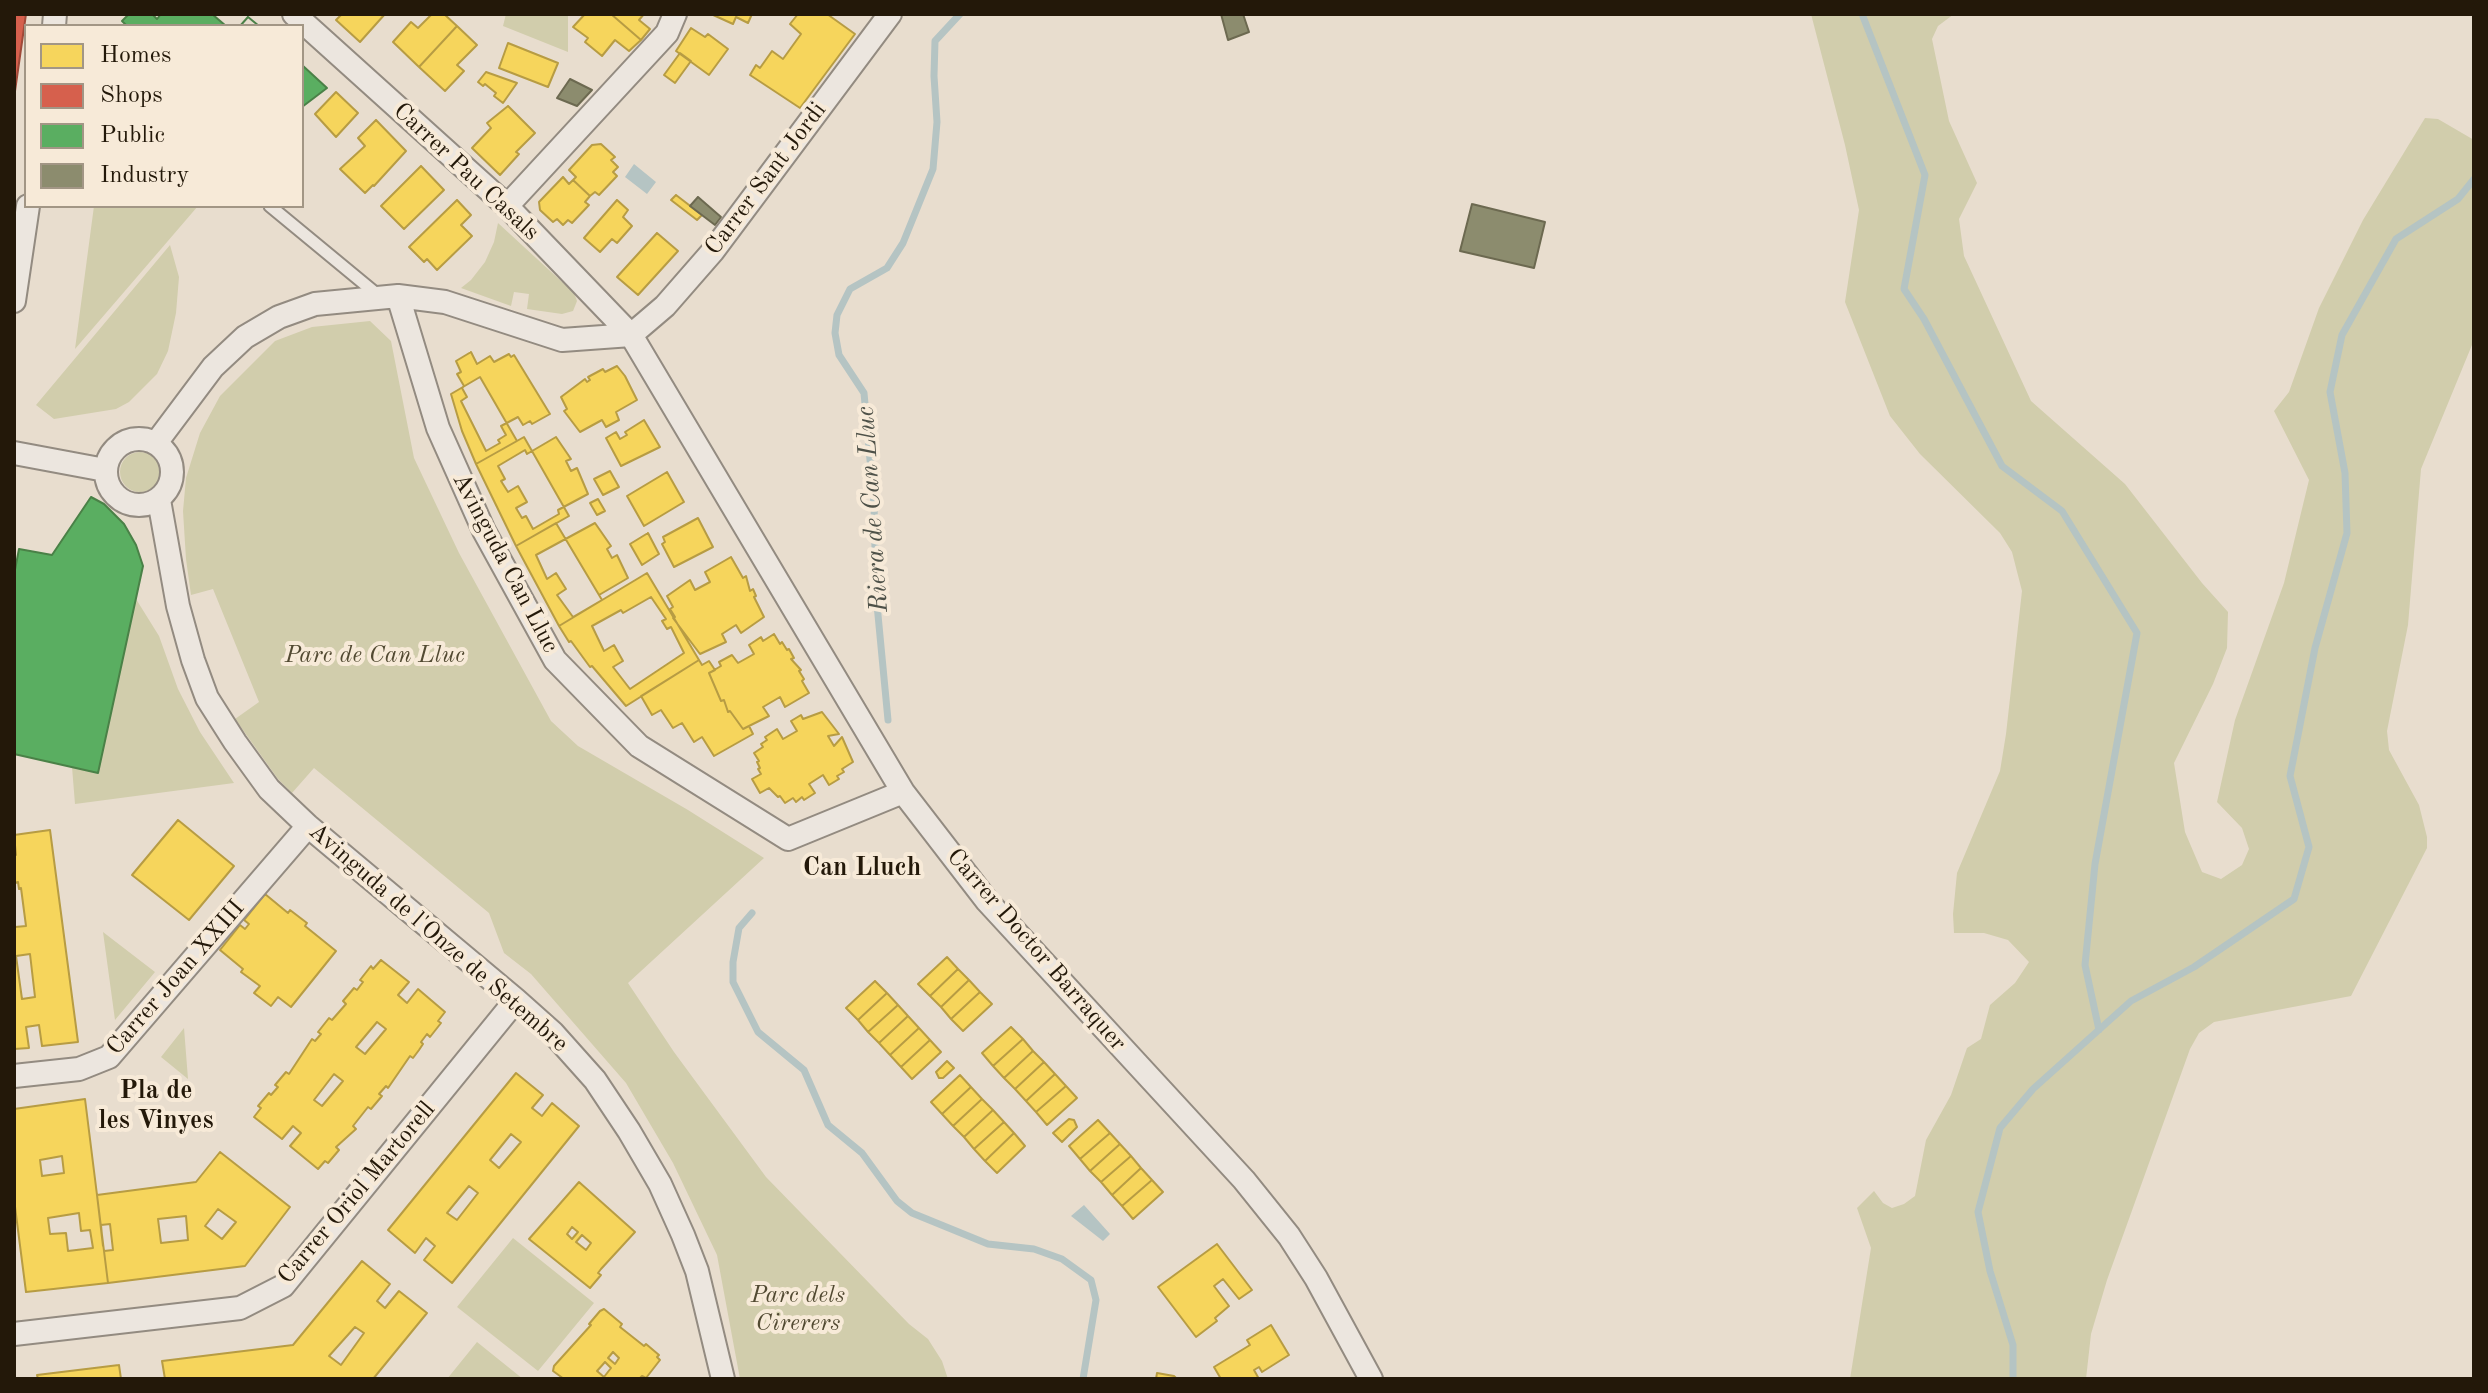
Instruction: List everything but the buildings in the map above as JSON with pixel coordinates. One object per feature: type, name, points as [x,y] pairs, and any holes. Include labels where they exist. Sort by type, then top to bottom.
[{"type":"street","name":"Carrer Pau Casals","points":[[294,14],[507,206],[631,335]]},
{"type":"street","points":[[507,206],[667,33],[675,14]]},
{"type":"street","name":"Carrer Sant Jordi","points":[[631,335],[665,306],[713,251],[890,14]]},
{"type":"street","points":[[14,301],[28,208]]},
{"type":"street","points":[[156,443],[213,367],[245,337],[279,317],[315,304],[391,297],[445,302],[562,340],[631,335]]},
{"type":"street","name":"Avinguda Can Lluc","points":[[391,297],[438,428],[484,531],[555,660],[639,746],[788,839],[903,792]]},
{"type":"street","name":"Carrer Doctor Barraquer","points":[[631,335],[903,792],[987,901],[1244,1180],[1289,1236],[1316,1278],[1368,1378]]},
{"type":"street","points":[[134,439],[156,443],[170,460],[172,471],[167,492],[159,500],[138,506],[118,499],[111,491],[105,470],[108,459],[123,443],[134,439]]},
{"type":"street","points":[[14,453],[105,470]]},
{"type":"street","name":"Avinguda de l'Onze de Setembre","points":[[159,500],[178,606],[207,698],[269,789],[308,826],[553,1033],[595,1080],[660,1184],[697,1271],[723,1379]]},
{"type":"street","name":"Carrer Joan XXIII","points":[[14,1076],[79,1069],[109,1057],[308,826]]},
{"type":"street","name":"Carrer Oriol Martorell","points":[[14,1334],[240,1308],[283,1286],[516,1000]]},
{"type":"lane","points":[[273,208],[391,297]]},
{"type":"green space","points":[[506,14],[568,14],[568,52],[503,26]]},
{"type":"green space","points":[[1811,14],[1954,14],[1938,26],[1932,39],[1949,121],[1977,183],[1959,219],[1964,256],[2031,401],[2125,484],[2228,612],[2227,648],[2174,763],[2185,832],[2202,872],[2221,879],[2242,865],[2249,849],[2242,828],[2217,802],[2235,720],[2284,583],[2309,480],[2274,411],[2289,392],[2319,308],[2363,220],[2425,118],[2438,119],[2474,140],[2474,340],[2421,469],[2408,625],[2387,731],[2389,750],[2419,805],[2427,848],[2351,996],[2214,1022],[2199,1033],[2190,1049],[2107,1280],[2091,1334],[2086,1379],[1850,1379],[1871,1248],[1857,1208],[1874,1191],[1883,1203],[1892,1208],[1915,1196],[1926,1140],[1951,1095],[1967,1048],[1981,1039],[1990,1005],[2015,983],[2029,962],[2008,940],[1984,933],[1954,933],[1953,914],[1957,873],[2000,771],[2022,591],[2012,552],[2000,533],[1920,454],[1890,416],[1845,302],[1859,210]]},
{"type":"green space","points":[[94,208],[196,208],[75,349]]},
{"type":"green space","points":[[498,223],[574,293],[577,301],[573,311],[562,314],[527,309],[529,294],[514,292],[511,306],[461,288],[485,262]]},
{"type":"green space","points":[[170,245],[179,277],[176,313],[168,351],[157,374],[129,402],[116,409],[54,419],[36,405]]},
{"type":"green space","name":"Parc de Can Lluc","points":[[370,321],[391,341],[414,458],[459,553],[551,721],[578,746],[764,858],[628,983],[674,1052],[766,1177],[909,1324],[928,1339],[942,1361],[948,1379],[740,1379],[717,1255],[673,1163],[626,1083],[531,974],[504,953],[489,913],[314,768],[292,793],[278,779],[235,719],[259,702],[213,589],[191,595],[186,559],[183,511],[186,478],[200,433],[220,396],[275,341],[312,327]]},
{"type":"green space","points":[[140,452],[154,458],[160,472],[154,486],[140,492],[126,486],[120,472],[126,458]]},
{"type":"green space","points":[[136,599],[159,636],[178,689],[200,732],[234,783],[75,804],[72,767],[98,773]]},
{"type":"green space","points":[[103,932],[155,972],[115,1020]]},
{"type":"green space","points":[[184,1028],[188,1079],[161,1057]]},
{"type":"green space","points":[[513,1238],[594,1303],[538,1371],[457,1307]]},
{"type":"green space","points":[[477,1342],[523,1379],[447,1379]]},
{"type":"shaded area","points":[[634,164],[656,182],[647,194],[625,177]]},
{"type":"shaded area","points":[[1084,1205],[1110,1234],[1103,1241],[1071,1216]]},
{"type":"waterway","name":"Riera de Can Lluc","points":[[888,720],[876,594],[874,504],[864,393],[839,355],[835,333],[837,315],[850,289],[887,268],[903,243],[933,169],[937,122],[935,41],[960,14]]},
{"type":"waterway","points":[[1862,14],[1925,175],[1904,289],[1924,319],[2002,466],[2062,511],[2137,633],[2095,864],[2085,965],[2099,1030]]},
{"type":"waterway","points":[[2013,1379],[2013,1345],[1990,1271],[1978,1212],[2000,1128],[2033,1089],[2131,1001],[2194,967],[2294,899],[2309,847],[2290,776],[2315,648],[2347,533],[2345,473],[2330,392],[2342,335],[2396,239],[2458,199],[2474,179]]},
{"type":"waterway","name":"Riera de Can Lluc","points":[[752,913],[739,928],[733,982],[758,1032],[804,1070],[828,1125],[862,1153],[897,1201],[912,1213],[988,1244],[1034,1249],[1062,1259],[1091,1280],[1096,1300],[1083,1379]]},
{"type":"district","name":"Can Lluch","points":[[862,868]]},
{"type":"district","name":"Pla de les Vinyes","points":[[156,1106]]},
{"type":"park label","name":"Parc dels Cirerers","points":[[798,1310]]}]
